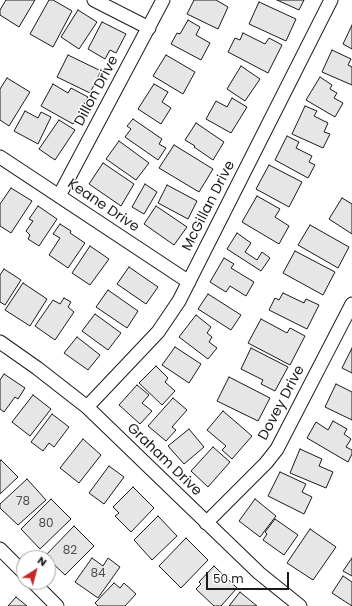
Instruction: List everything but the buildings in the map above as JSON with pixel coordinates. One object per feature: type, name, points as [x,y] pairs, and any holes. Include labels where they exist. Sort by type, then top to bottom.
[{"type":"street","points":[[94,0],[149,28]]},
{"type":"street","name":"Dillon Drive","points":[[59,196],[163,0]]},
{"type":"street","name":"McGillan Drive","points":[[86,406],[158,332],[175,307],[331,0]]},
{"type":"street","name":"Keane Drive","points":[[0,157],[189,282]]},
{"type":"street","name":"Dovey Drive","points":[[206,523],[266,463],[277,448],[352,304]]},
{"type":"street","name":"Graham Drive","points":[[0,342],[37,368],[86,406],[259,573],[300,606]]},
{"type":"street","points":[[0,549],[16,565]]},
{"type":"street","points":[[41,590],[57,606]]}]
